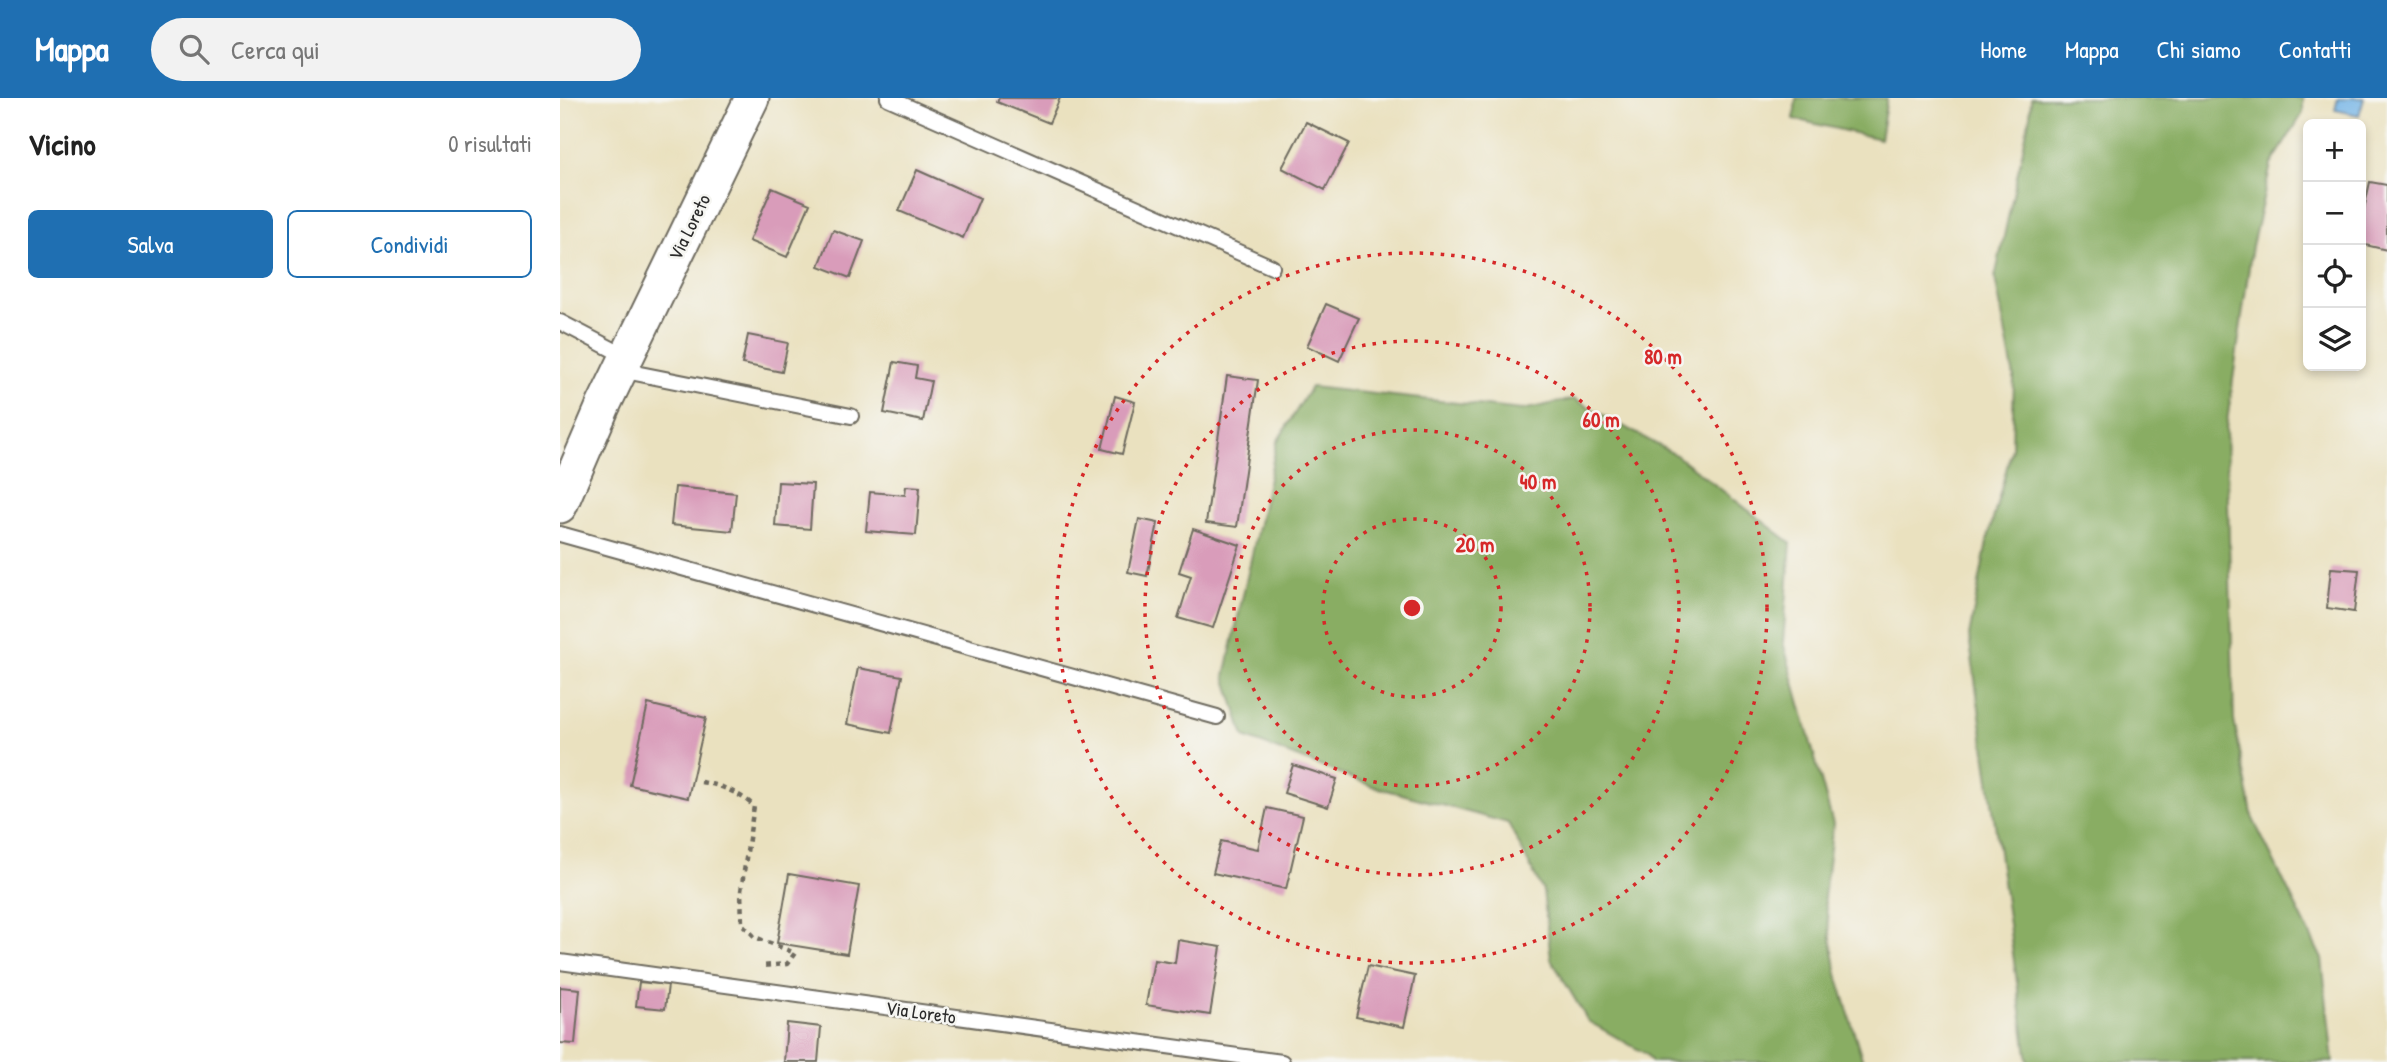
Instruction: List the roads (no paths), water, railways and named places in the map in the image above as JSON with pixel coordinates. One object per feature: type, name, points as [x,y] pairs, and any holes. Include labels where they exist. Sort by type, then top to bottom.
[{"type":"street","name":"Via Loreto","points":[[560,506],[624,363],[752,98]]},
{"type":"lane","points":[[888,98],[1272,267]]},
{"type":"lane","points":[[560,322],[624,363],[851,416]]},
{"type":"lane","points":[[560,534],[1217,717]]},
{"type":"lane","name":"Via Loreto","points":[[560,962],[1282,1062]]},
{"type":"water","points":[[2338,98],[2364,98],[2359,115],[2335,110]]}]
